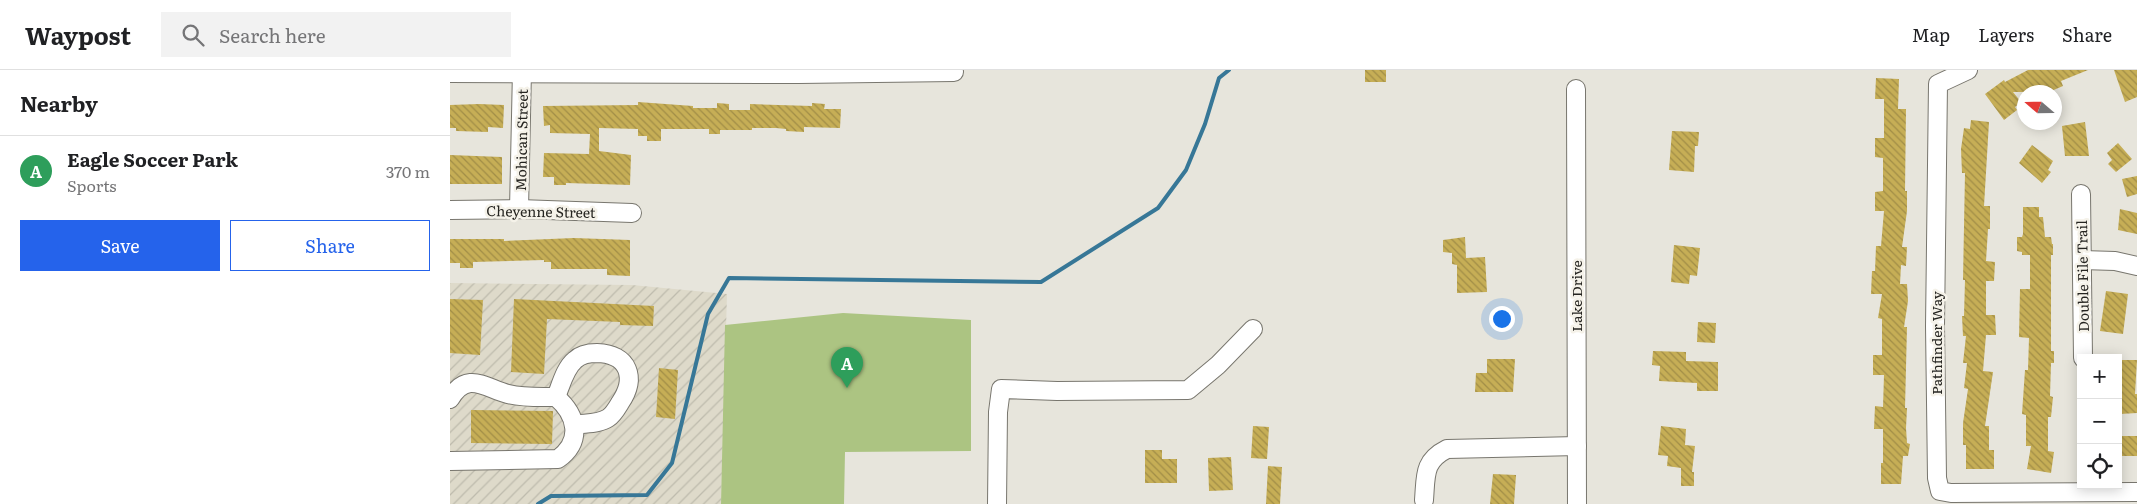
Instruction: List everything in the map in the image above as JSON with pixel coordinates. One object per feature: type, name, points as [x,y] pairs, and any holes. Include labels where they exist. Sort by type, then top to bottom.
[{"type":"street","name":"Pathfinder Way","points":[[1968,70],[1938,84],[1935,326],[1937,478],[1940,491],[1951,493],[2084,494]]},
{"type":"street","points":[[450,73],[522,71],[954,72]]},
{"type":"street","name":"Mohican Street","points":[[519,209],[522,71]]},
{"type":"street","name":"Lake Drive","points":[[1576,89],[1577,504]]},
{"type":"street","name":"Double File Trail","points":[[2081,194],[2083,354]]},
{"type":"street","name":"Cheyenne Street","points":[[450,210],[519,209],[632,213]]},
{"type":"street","points":[[2082,260],[2115,261],[2137,266]]},
{"type":"street","points":[[997,504],[998,412],[1001,388],[1058,391],[1188,390],[1218,365],[1253,329]]},
{"type":"street","points":[[556,397],[564,376],[575,360],[586,354],[610,354],[619,358],[627,368],[626,391],[609,418],[574,425]]},
{"type":"street","points":[[450,399],[464,385],[477,382],[516,395],[556,397],[571,413],[574,425],[574,441],[568,452],[558,459],[450,461]]},
{"type":"street","points":[[1424,500],[1426,470],[1434,456],[1446,449],[1577,446]]},
{"type":"street","points":[[2084,494],[2137,492]]},
{"type":"shaded area","points":[[450,283],[632,285],[727,294],[721,504],[450,504]]},
{"type":"green space","points":[[843,313],[971,320],[971,451],[845,452],[844,504],[721,504],[725,325]]},
{"type":"building","points":[[1365,70],[1386,70],[1386,82],[1365,82]]},
{"type":"building","points":[[2028,70],[2088,70],[2061,81],[2062,86],[2017,85],[2017,92],[2013,92],[2017,97],[2017,105],[2015,107],[2017,110],[2004,120],[1985,94],[2004,80],[2005,82]]},
{"type":"building","points":[[2114,70],[2137,70],[2137,97],[2125,102]]},
{"type":"building","points":[[1876,78],[1899,79],[1898,109],[1906,109],[1905,191],[1907,191],[1907,211],[1902,247],[1907,247],[1906,266],[1901,265],[1900,284],[1907,284],[1908,301],[1904,327],[1907,327],[1905,408],[1907,408],[1907,443],[1910,444],[1908,456],[1903,456],[1901,484],[1881,484],[1883,429],[1874,429],[1875,406],[1883,407],[1884,375],[1873,375],[1873,355],[1882,355],[1882,319],[1878,318],[1882,294],[1871,294],[1872,271],[1875,271],[1876,246],[1881,246],[1884,211],[1875,211],[1875,192],[1883,191],[1883,158],[1875,157],[1875,138],[1884,138],[1884,99],[1875,99]]},
{"type":"building","points":[[638,102],[693,106],[693,108],[717,108],[717,103],[729,104],[729,110],[750,110],[750,104],[812,106],[812,103],[825,104],[824,109],[841,109],[840,128],[804,127],[804,132],[786,131],[786,129],[776,128],[752,128],[752,130],[720,130],[720,134],[709,134],[709,129],[661,129],[661,141],[647,141],[647,136],[638,136],[638,129],[599,128],[599,151],[631,155],[630,185],[566,183],[566,185],[554,185],[554,177],[543,177],[544,153],[589,154],[590,134],[550,133],[550,125],[544,126],[543,106],[638,105]]},
{"type":"building","points":[[450,105],[504,105],[503,128],[488,127],[488,132],[456,131],[456,128],[450,128]]},
{"type":"building","points":[[1971,120],[1989,122],[1984,206],[1990,206],[1990,229],[1988,229],[1986,261],[1995,262],[1994,281],[1986,281],[1986,315],[1995,315],[1996,335],[1986,335],[1983,371],[1993,372],[1985,426],[1989,426],[1989,450],[1994,450],[1994,469],[1966,469],[1966,445],[1963,445],[1963,423],[1968,389],[1964,388],[1967,363],[1963,363],[1966,336],[1963,336],[1962,316],[1964,316],[1965,280],[1963,280],[1965,173],[1962,173],[1961,149],[1964,128],[1970,129]]},
{"type":"building","points":[[2085,122],[2089,156],[2065,156],[2062,126]]},
{"type":"building","points":[[1672,131],[1699,132],[1698,146],[1695,146],[1694,172],[1669,170]]},
{"type":"building","points":[[2118,143],[2132,159],[2116,172],[2108,164],[2112,160],[2107,153]]},
{"type":"building","points":[[2032,145],[2053,161],[2048,170],[2051,172],[2042,183],[2019,163]]},
{"type":"building","points":[[450,155],[502,157],[502,184],[450,184]]},
{"type":"building","points":[[2137,176],[2137,194],[2127,197],[2122,179]]},
{"type":"building","points":[[2023,207],[2039,207],[2039,217],[2043,217],[2045,237],[2051,237],[2053,244],[2053,255],[2051,255],[2051,351],[2054,351],[2054,363],[2051,363],[2050,396],[2053,397],[2051,417],[2048,417],[2048,451],[2054,452],[2051,473],[2027,469],[2031,446],[2026,446],[2026,415],[2022,414],[2025,370],[2028,370],[2029,338],[2019,337],[2020,289],[2030,289],[2030,255],[2022,255],[2022,252],[2017,251],[2017,237],[2022,237],[2023,234]]},
{"type":"building","points":[[2120,209],[2137,213],[2137,234],[2118,230]]},
{"type":"building","points":[[1465,237],[1466,258],[1485,257],[1487,292],[1457,293],[1457,265],[1452,264],[1452,253],[1443,252],[1443,240]]},
{"type":"building","points":[[574,238],[630,240],[630,276],[607,275],[607,269],[551,269],[551,262],[544,262],[544,260],[473,262],[473,268],[460,268],[460,263],[450,263],[450,239],[504,239],[504,241]]},
{"type":"building","points":[[1674,245],[1700,248],[1697,276],[1690,275],[1689,284],[1671,282]]},
{"type":"building","points":[[2106,291],[2128,294],[2123,334],[2100,331]]},
{"type":"building","points":[[450,299],[483,300],[480,355],[450,353]]},
{"type":"building","points":[[514,299],[654,306],[653,326],[620,325],[620,322],[547,319],[544,374],[511,372]]},
{"type":"building","points":[[1698,322],[1716,323],[1715,343],[1697,342]]},
{"type":"building","points":[[1653,351],[1686,352],[1686,361],[1718,362],[1718,391],[1697,391],[1697,383],[1659,381],[1660,366],[1652,365]]},
{"type":"building","points":[[1487,359],[1515,359],[1513,392],[1475,392],[1476,373],[1487,373]]},
{"type":"building","points":[[2122,360],[2137,360],[2135,394],[2137,394],[2137,413],[2122,414]]},
{"type":"building","points":[[659,368],[678,370],[675,419],[656,417]]},
{"type":"building","points":[[471,410],[553,411],[552,444],[471,443]]},
{"type":"building","points":[[1253,426],[1269,427],[1267,459],[1251,458]]},
{"type":"building","points":[[1661,426],[1686,429],[1685,445],[1695,446],[1692,472],[1694,472],[1694,486],[1681,486],[1681,468],[1667,466],[1668,456],[1658,455]]},
{"type":"building","points":[[2122,436],[2137,436],[2137,456],[2122,456]]},
{"type":"building","points":[[1145,450],[1162,450],[1162,459],[1177,459],[1177,483],[1145,483]]},
{"type":"building","points":[[1231,457],[1233,490],[1209,491],[1208,458]]},
{"type":"building","points":[[1268,466],[1282,467],[1280,504],[1266,504]]},
{"type":"building","points":[[1493,474],[1516,475],[1514,504],[1490,504]]},
{"type":"waterway","points":[[538,504],[551,496],[647,495],[672,463],[708,314],[729,278],[1041,282],[1158,208],[1186,170],[1205,124],[1219,78],[1229,70]]},
{"type":"place","name":"Eagle Soccer Park","points":[[847,388]]}]
